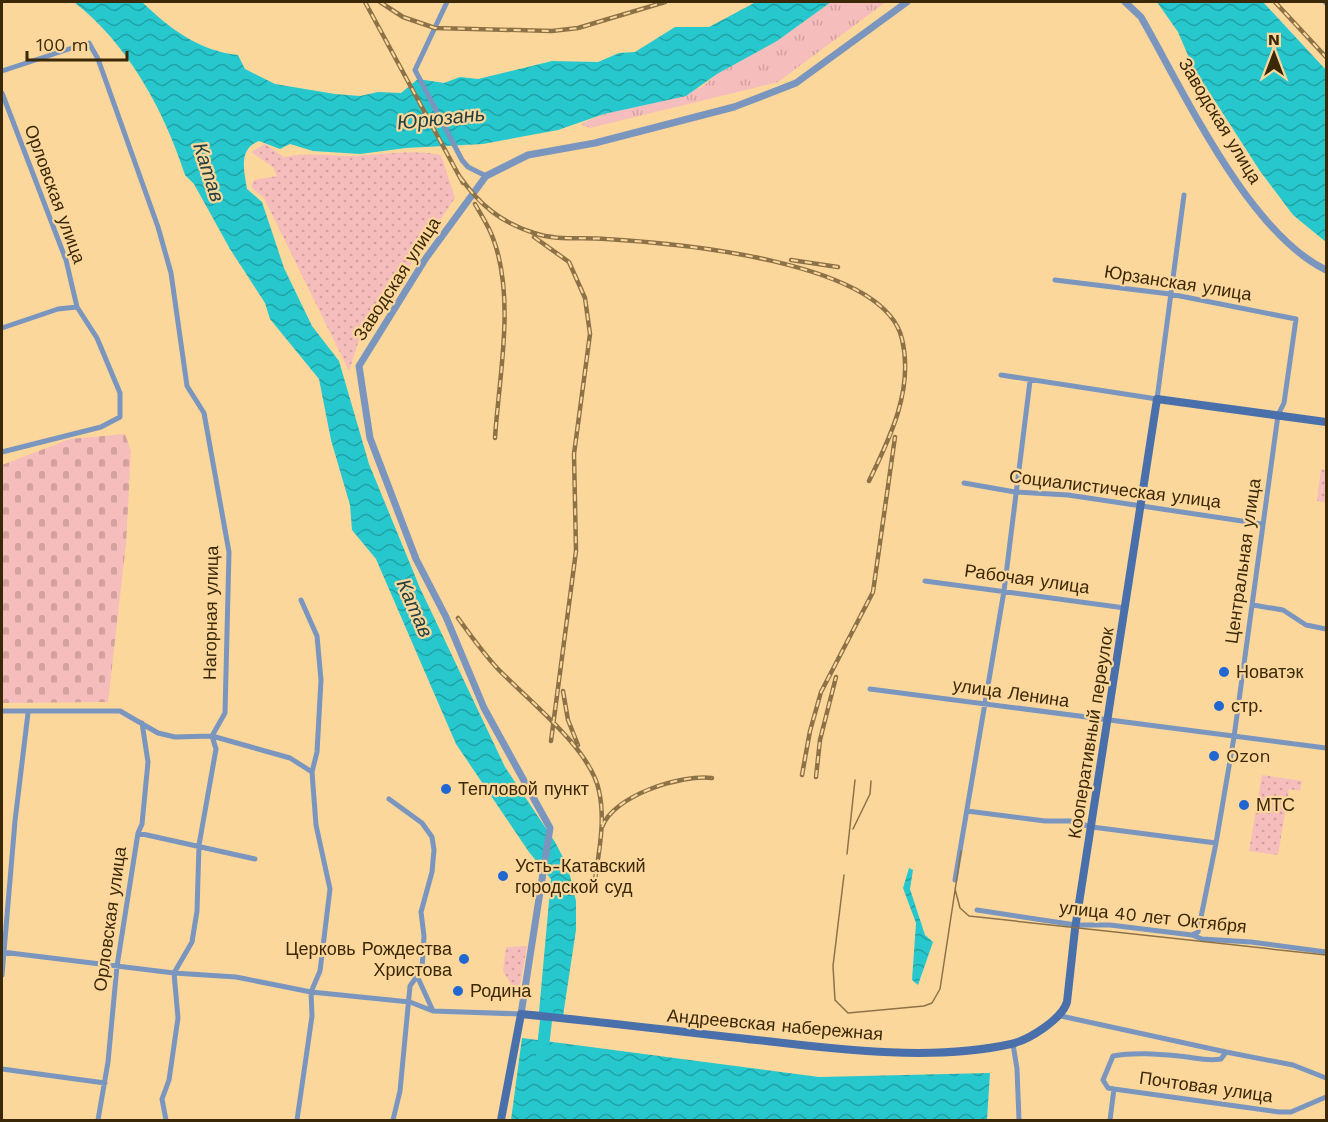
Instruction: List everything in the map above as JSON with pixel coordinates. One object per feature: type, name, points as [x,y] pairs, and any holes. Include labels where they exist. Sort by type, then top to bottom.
[{"type":"main road","points":[[1157,399],[1326,422]]},
{"type":"main road","name":"Кооперативный переулок","points":[[1061,1016],[1067,1002],[1076,925],[1157,399]]},
{"type":"main road","points":[[501,1120],[521,1014]]},
{"type":"main road","name":"Андреевская набережная","points":[[521,1014],[848,1050],[966,1050],[1013,1044]]},
{"type":"main road","points":[[1013,1044],[1061,1016]]},
{"type":"street","points":[[447,2],[415,70],[462,160],[468,167],[486,176]]},
{"type":"street","name":"Заводская улица","points":[[521,1014],[550,828],[484,708],[446,617],[416,559],[370,438],[359,366],[426,258],[486,176],[528,155],[595,143],[722,110],[796,83],[907,2]]},
{"type":"street","name":"Заводская улица","points":[[1125,2],[1141,17],[1232,174],[1256,208],[1306,260],[1326,270]]},
{"type":"street","name":"Нагорная улица","points":[[89,44],[98,59],[126,136],[171,273],[187,386],[204,413],[228,541],[225,713],[212,736],[216,749],[199,845],[197,911],[192,942],[174,973]]},
{"type":"street","points":[[2,71],[81,45]]},
{"type":"street","name":"Орловская улица","points":[[2,93],[60,242],[78,307],[98,338],[120,393],[120,417],[100,428],[2,452]]},
{"type":"street","points":[[1001,375],[1157,399],[1184,195]]},
{"type":"street","name":"Юрзанская улица","points":[[1055,280],[1170,294],[1296,319]]},
{"type":"street","points":[[2,328],[58,309],[78,307]]},
{"type":"street","name":"Центральная улица","points":[[1192,935],[1198,932],[1234,737],[1278,415],[1284,404],[1296,319]]},
{"type":"street","points":[[955,880],[1004,591],[1030,381]]},
{"type":"street","name":"Социалистическая улица","points":[[964,483],[1015,492],[1068,495],[1262,524]]},
{"type":"street","name":"Рабочая улица","points":[[925,581],[1125,608]]},
{"type":"street","points":[[297,1120],[312,1016],[311,992],[322,959],[330,889],[316,825],[312,772],[317,752],[321,680],[317,636],[301,600]]},
{"type":"street","points":[[1253,605],[1283,610],[1306,625],[1326,629]]},
{"type":"street","name":"улица Ленина","points":[[870,689],[1109,722],[1326,747]]},
{"type":"street","points":[[2,711],[28,713],[120,711],[149,729],[175,737],[212,736],[290,758],[312,772]]},
{"type":"street","points":[[2,975],[15,822],[28,713]]},
{"type":"street","name":"Орловская улица","points":[[98,1120],[105,1083],[117,966],[138,833],[142,824],[148,762],[142,723]]},
{"type":"street","points":[[389,799],[422,823],[432,837],[432,872],[421,912],[424,936],[422,969],[410,986],[400,1091],[393,1120]]},
{"type":"street","points":[[967,811],[1045,821],[1070,821],[1092,827],[1216,843]]},
{"type":"street","points":[[138,833],[255,859]]},
{"type":"street","name":"улица 40 лет Октября","points":[[977,910],[1076,925],[1110,925],[1192,935],[1202,939],[1251,942],[1326,952]]},
{"type":"street","points":[[3,953],[174,973],[236,977],[311,992],[410,1002],[433,1011],[521,1014]]},
{"type":"street","points":[[166,1120],[162,1099],[169,1080],[178,1018],[174,973]]},
{"type":"street","points":[[417,978],[433,1011]]},
{"type":"street","points":[[1061,1016],[1293,1065],[1326,1078]]},
{"type":"street","points":[[1013,1044],[1017,1069],[1019,1120]]},
{"type":"street","points":[[1110,1120],[1114,1089],[1108,1088],[1103,1080],[1113,1056],[1126,1054],[1180,1056],[1210,1061],[1221,1059],[1226,1052]]},
{"type":"street","points":[[2,1069],[105,1083]]},
{"type":"street","name":"Почтовая улица","points":[[1114,1089],[1279,1112],[1291,1112],[1326,1097]]},
{"type":"green space","points":[[831,2],[886,2],[778,82],[590,128],[580,124],[604,114],[702,87],[717,74],[777,41]]},
{"type":"green space","points":[[265,144],[284,157],[408,152],[441,155],[455,198],[358,343],[349,371],[264,198],[251,187],[254,180],[277,176],[273,167],[251,152]]},
{"type":"green space","points":[[125,434],[131,451],[126,544],[108,702],[2,703],[2,465],[70,439]]},
{"type":"green space","points":[[1321,469],[1326,470],[1326,502],[1317,501]]},
{"type":"green space","points":[[1262,775],[1302,781],[1300,791],[1289,789],[1278,855],[1249,851]]},
{"type":"green space","points":[[527,946],[518,996],[503,971],[506,947]]},
{"type":"water","name":"Юрюзань","points":[[74,2],[142,2],[186,37],[210,49],[238,55],[245,69],[275,84],[360,96],[378,92],[401,93],[418,79],[444,83],[460,77],[478,79],[552,61],[598,62],[619,53],[635,52],[675,27],[709,27],[756,2],[831,2],[777,41],[717,74],[686,96],[604,114],[558,130],[483,144],[406,148],[360,154],[313,151],[290,144],[280,149],[259,141],[248,149],[245,155],[247,189],[262,202],[284,268],[312,326],[339,361],[369,464],[420,588],[505,767],[555,842],[568,867],[576,901],[576,930],[563,1016],[539,1012],[551,879],[529,852],[456,744],[376,559],[352,530],[350,505],[331,440],[319,379],[270,319],[265,303],[230,249],[194,184],[185,175],[166,126],[142,80],[111,38]]},
{"type":"water","points":[[1157,2],[1263,2],[1326,70],[1326,242],[1293,215],[1260,171],[1193,67],[1178,32]]},
{"type":"water","points":[[909,868],[913,870],[910,889],[925,935],[933,942],[918,985],[912,980],[916,923],[903,888]]},
{"type":"water","points":[[522,1038],[819,1077],[990,1073],[987,1120],[511,1120]]},
{"type":"waterway","name":"Катав","points":[[542,1055],[548,1004]]},
{"type":"tram line","points":[[847,854],[855,780]]},
{"type":"tram line","points":[[853,829],[870,794],[871,781]]},
{"type":"tram line","points":[[844,875],[833,966],[835,1000],[848,1013],[924,1006],[932,1003],[940,989],[961,851]]},
{"type":"tram line","points":[[955,889],[960,908],[969,916],[1326,955]]},
{"type":"railway","points":[[365,2],[463,183]]},
{"type":"railway","points":[[380,2],[403,17],[435,28],[552,31],[578,28],[665,2]]},
{"type":"railway","points":[[1275,2],[1326,57]]},
{"type":"railway","points":[[460,177],[475,196],[501,218],[534,233],[561,238],[678,245],[772,261],[818,274],[857,291],[887,312],[902,339],[905,376],[898,413],[869,481]]},
{"type":"railway","points":[[475,204],[494,241],[504,288],[504,338],[495,438]]},
{"type":"railway","points":[[534,237],[569,262],[585,298],[590,334],[574,454],[576,551],[551,741]]},
{"type":"railway","points":[[791,260],[838,267]]},
{"type":"railway","points":[[802,775],[810,731],[821,692],[873,592],[895,437]]},
{"type":"railway","points":[[458,618],[498,669],[571,742],[594,775],[602,815],[594,887]]},
{"type":"railway","points":[[816,777],[820,740],[836,677]]},
{"type":"railway","points":[[563,691],[568,720],[578,745]]},
{"type":"railway","points":[[602,827],[620,805],[634,796],[684,779],[712,778]]},
{"type":"place","name":"Новатэк","points":[[1224,672]]},
{"type":"place","name":"стр.","points":[[1219,706]]},
{"type":"place","name":"Ozon","points":[[1214,756]]},
{"type":"place","name":"Тепловой пункт","points":[[446,789]]},
{"type":"place","name":"МТС","points":[[1244,805]]},
{"type":"place","name":"Усть-Катавский городской суд","points":[[503,876]]},
{"type":"place","name":"Церковь Рождества Христова","points":[[464,959]]},
{"type":"place","name":"Родина","points":[[458,991]]}]
